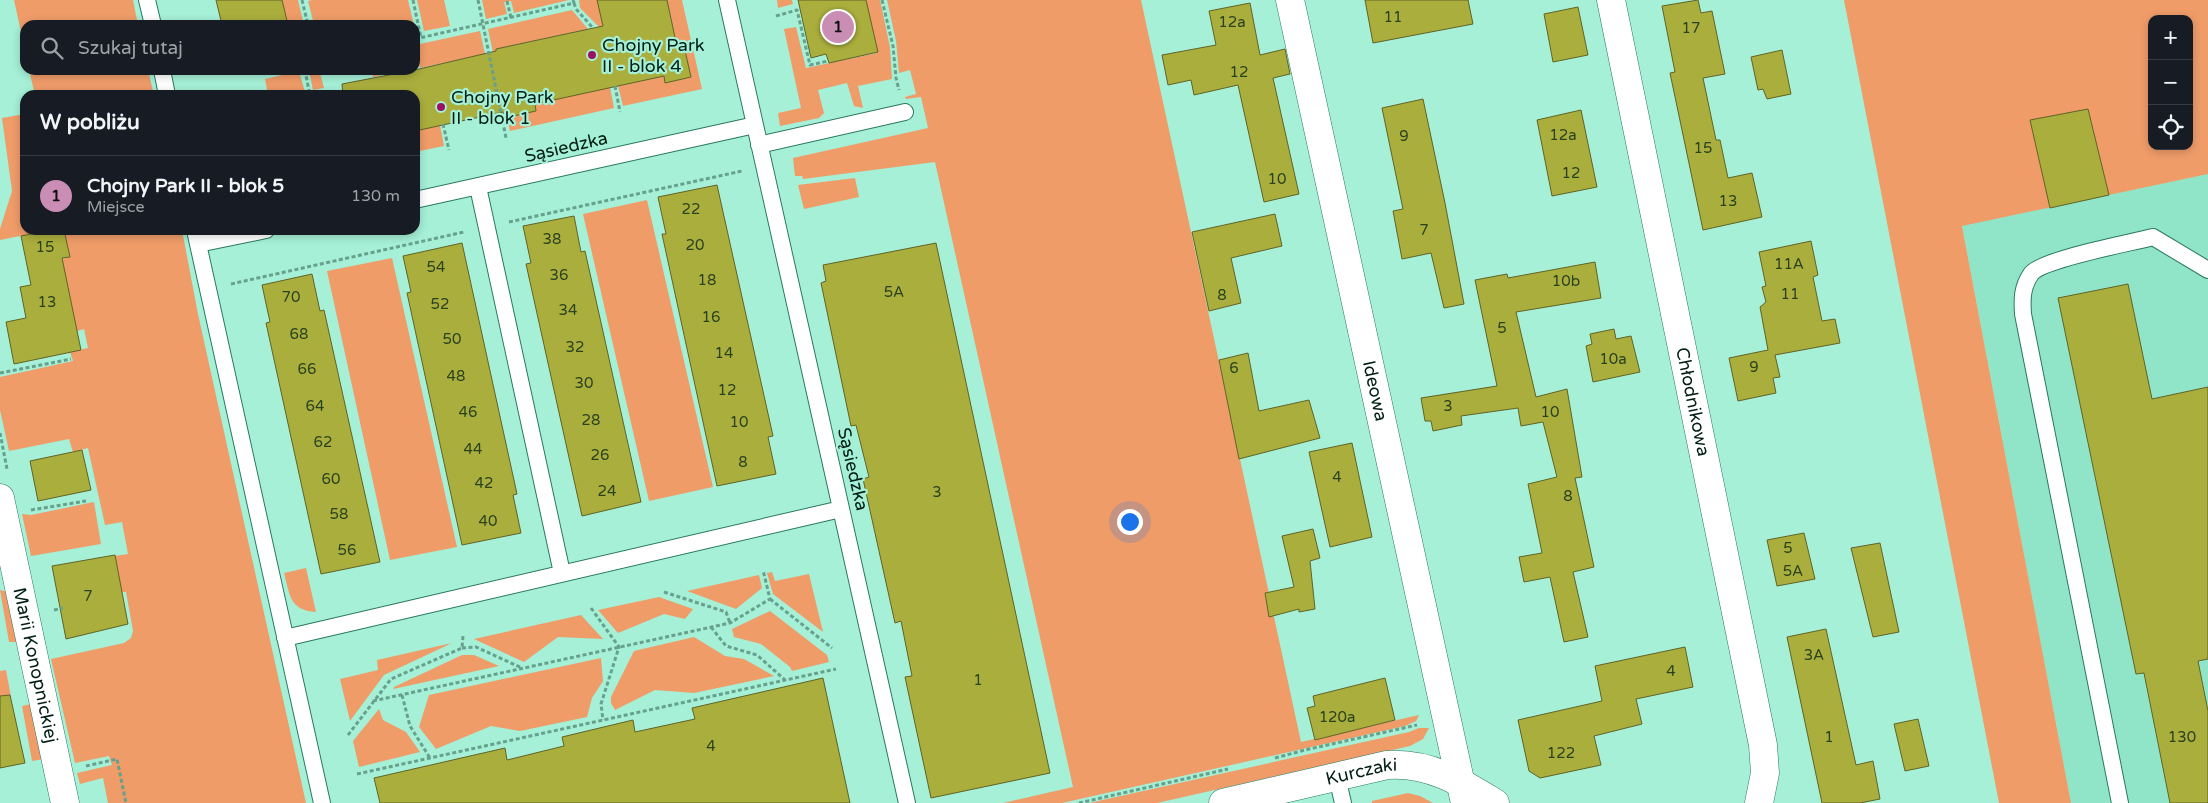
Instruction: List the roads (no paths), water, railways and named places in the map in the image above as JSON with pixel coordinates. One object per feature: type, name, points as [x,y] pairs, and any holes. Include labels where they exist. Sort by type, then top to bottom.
[{"type":"street","name":"Ideowa","points":[[1290,0],[1462,792]]},
{"type":"street","name":"Chłodnikowa","points":[[1611,0],[1763,745],[1765,773],[1759,803]]},
{"type":"street","name":"Marii Konopnickiej","points":[[0,498],[65,803]]},
{"type":"street","name":"Kurczaki","points":[[1223,803],[1400,764],[1429,768],[1462,792],[1495,803]]},
{"type":"lane","points":[[148,0],[152,20]]},
{"type":"lane","name":"Sąsiedzka","points":[[727,0],[907,803]]},
{"type":"lane","points":[[163,75],[166,90]]},
{"type":"lane","points":[[759,145],[905,112]]},
{"type":"lane","name":"Sąsiedzka","points":[[420,199],[755,126]]},
{"type":"lane","points":[[478,187],[562,573]]},
{"type":"lane","points":[[217,235],[197,237],[322,803]]},
{"type":"lane","points":[[2120,803],[2023,314],[2021,294],[2032,272],[2049,262],[2153,238],[2208,270]]},
{"type":"lane","points":[[285,638],[841,509]]},
{"type":"lane","points":[[1337,777],[1343,803]]},
{"type":"place","name":"Chojny Park II - blok 5","points":[[838,27]]},
{"type":"place","name":"Chojny Park II - blok 4","points":[[592,55]]},
{"type":"place","name":"Chojny Park II - blok 1","points":[[441,107]]}]
